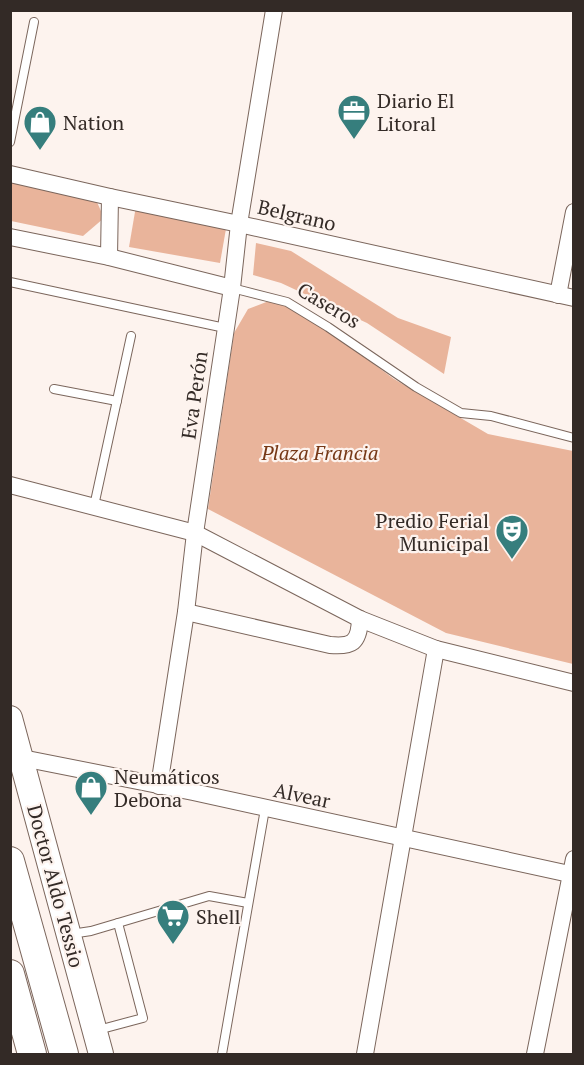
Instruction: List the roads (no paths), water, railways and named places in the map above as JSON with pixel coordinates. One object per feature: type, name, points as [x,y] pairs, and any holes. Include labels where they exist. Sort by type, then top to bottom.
[{"type":"highway","points":[[10,861],[64,1054]]},
{"type":"highway","points":[[10,974],[32,1054]]},
{"type":"main road","name":"Doctor Aldo Tessio","points":[[10,718],[100,1054]]},
{"type":"street","name":"Eva Perón","points":[[159,786],[186,612],[239,224],[274,10]]},
{"type":"street","name":"Belgrano","points":[[10,174],[566,297]]},
{"type":"street","points":[[109,257],[111,197]]},
{"type":"street","points":[[566,297],[573,212]]},
{"type":"street","name":"Caseros","points":[[10,237],[109,257],[232,288]]},
{"type":"street","points":[[10,485],[195,533],[360,619],[436,649],[573,683]]},
{"type":"street","points":[[186,612],[342,646],[353,643],[356,639],[360,619]]},
{"type":"street","points":[[365,1054],[436,649]]},
{"type":"street","name":"Alvear","points":[[22,758],[402,837],[573,869]]},
{"type":"street","points":[[535,1054],[573,869]]},
{"type":"lane","points":[[10,142],[34,22]]},
{"type":"lane","points":[[10,282],[225,328]]},
{"type":"lane","name":"Caseros","points":[[232,288],[287,302],[416,387],[461,413],[491,416],[573,438]]},
{"type":"lane","points":[[94,506],[131,336]]},
{"type":"lane","points":[[54,389],[117,401]]},
{"type":"lane","points":[[222,1054],[265,809]]},
{"type":"lane","points":[[69,935],[91,931],[209,896],[248,903]]},
{"type":"lane","points":[[94,1031],[143,1018],[118,923]]},
{"type":"place","name":"Diario El Litoral","points":[[354,140]]},
{"type":"place","name":"Nation","points":[[40,151]]},
{"type":"place","name":"Predio Ferial Municipal","points":[[512,560]]},
{"type":"place","name":"Neumáticos Debona","points":[[91,816]]},
{"type":"place","name":"Shell","points":[[173,945]]},
{"type":"park label","name":"Plaza Francia","points":[[320,452]]}]
